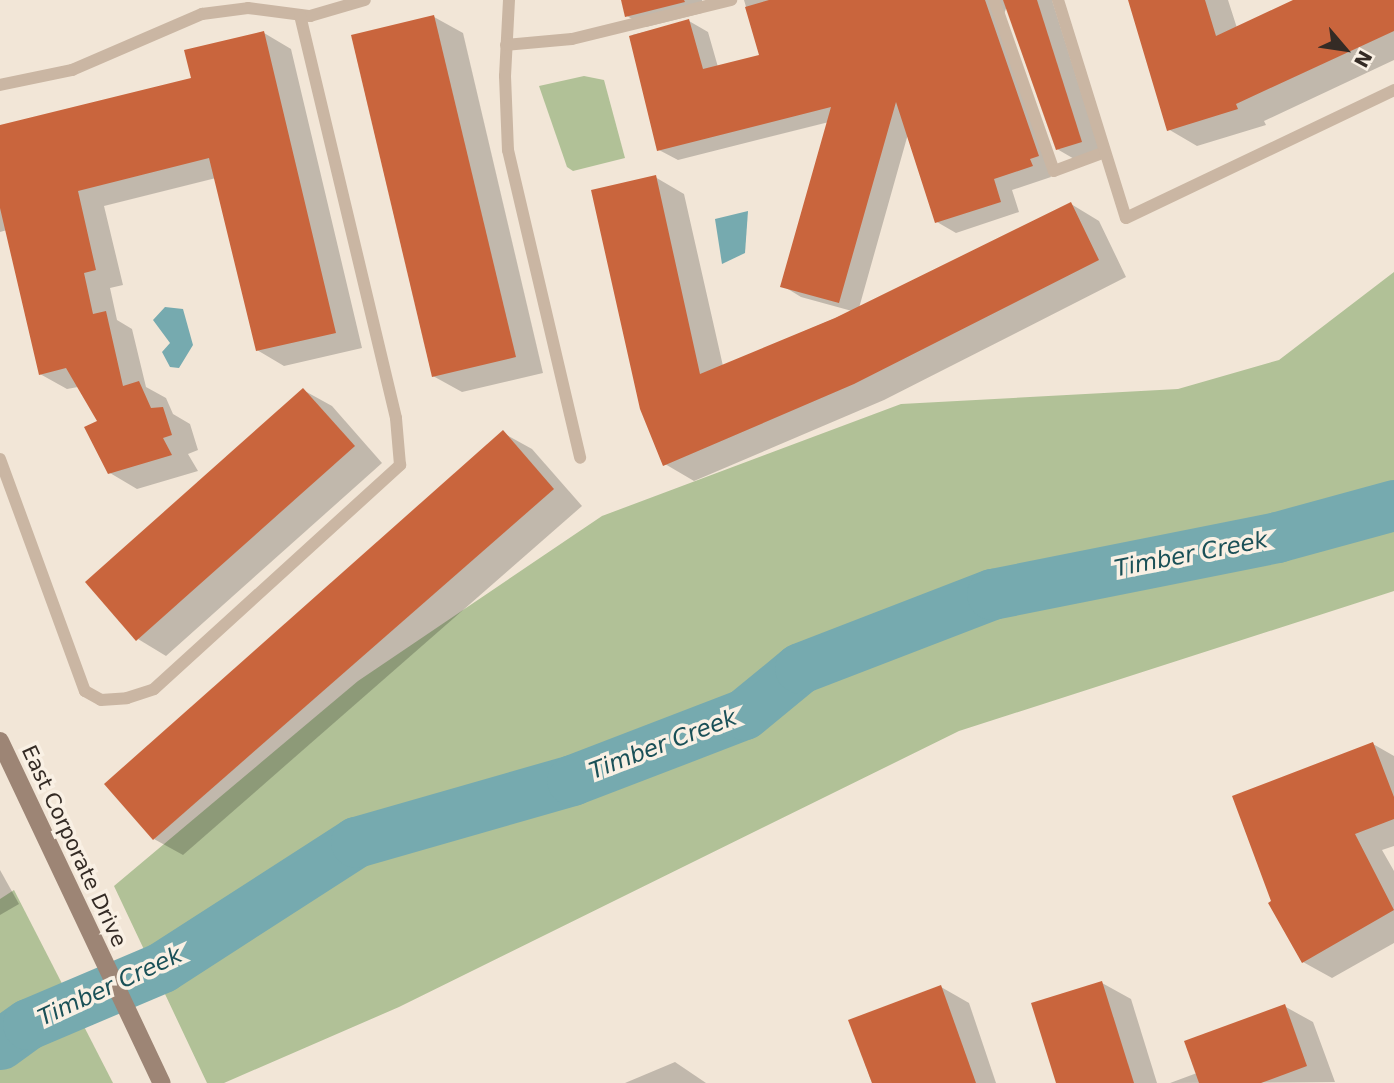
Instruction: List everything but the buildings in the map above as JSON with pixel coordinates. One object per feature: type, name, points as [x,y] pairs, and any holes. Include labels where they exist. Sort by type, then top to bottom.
[{"type":"main road","name":"East Corporate Drive","points":[[0,741],[69,895],[162,1083]]},
{"type":"lane","points":[[0,85],[72,70],[202,14],[248,8],[310,16],[365,0]]},
{"type":"lane","points":[[509,0],[506,45],[508,150],[580,458]]},
{"type":"lane","points":[[506,45],[572,39],[731,0]]},
{"type":"lane","points":[[994,0],[1054,171],[1105,152]]},
{"type":"lane","points":[[1058,0],[1126,218],[1394,90]]},
{"type":"lane","points":[[0,459],[85,691],[100,700],[127,698],[154,689],[400,465],[396,418],[300,15]]},
{"type":"green space","points":[[584,76],[604,80],[625,158],[573,171],[567,167],[539,86]]},
{"type":"green space","points":[[1394,272],[1394,591],[959,731],[399,1007],[224,1083],[207,1083],[114,886],[358,681],[602,516],[901,404],[1178,389],[1279,360]]},
{"type":"green space","points":[[14,890],[113,1083],[0,1083],[0,899]]},
{"type":"water","points":[[748,211],[745,253],[722,264],[715,219]]},
{"type":"water","points":[[165,307],[183,309],[193,345],[179,368],[170,367],[162,352],[170,343],[153,320]]},
{"type":"waterway","name":"Timber Creek","points":[[0,1044],[28,1024],[162,967],[356,842],[572,780],[744,714],[800,668],[992,594],[1277,537],[1394,505]]}]
